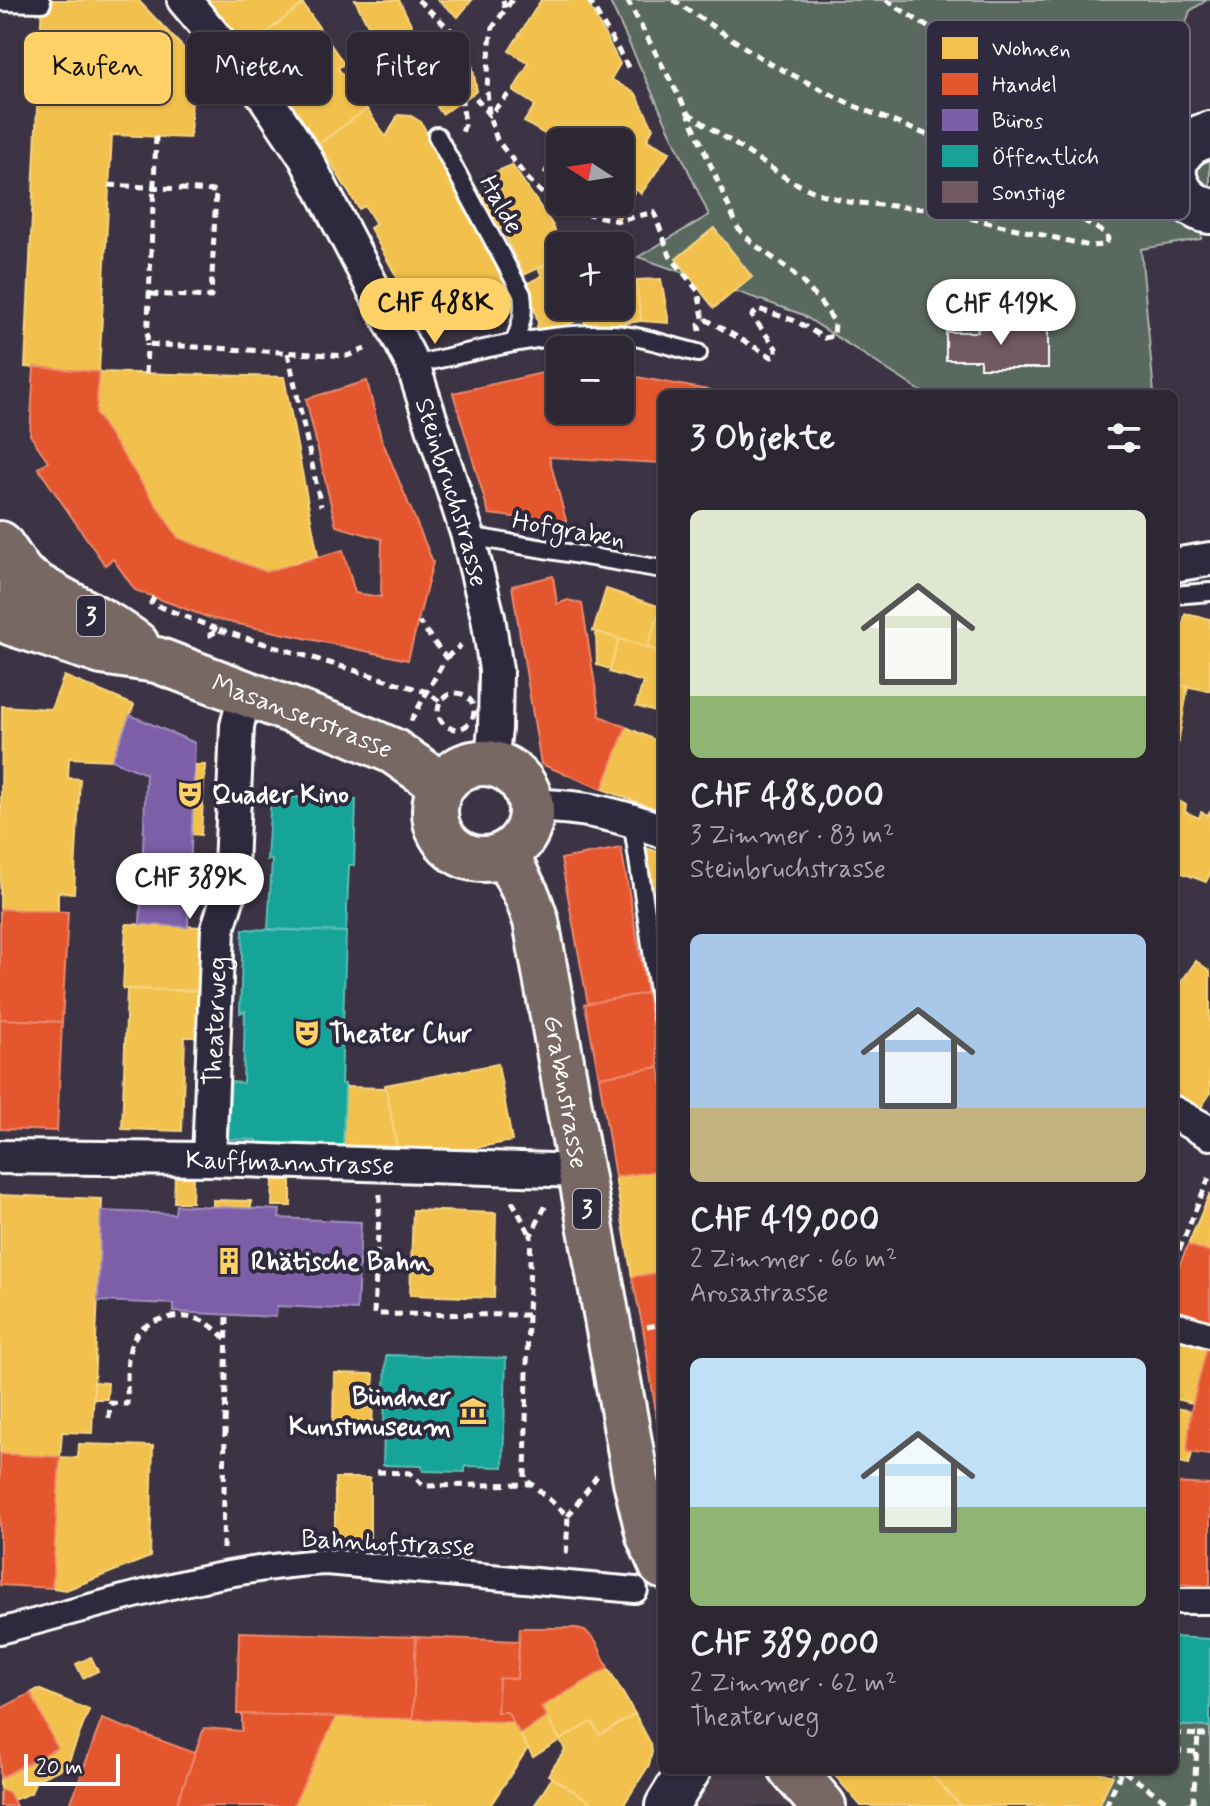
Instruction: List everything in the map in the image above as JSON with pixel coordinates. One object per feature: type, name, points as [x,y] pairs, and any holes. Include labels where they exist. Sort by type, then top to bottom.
[{"type":"main road","points":[[1190,143],[1210,134]]},
{"type":"main road","points":[[1190,203],[1210,211]]},
{"type":"main road","points":[[6,628],[21,606],[11,560]]},
{"type":"main road","name":"Masanserstrasse","points":[[11,560],[77,610],[112,626],[157,660]]},
{"type":"main road","name":"Masanserstrasse","points":[[6,628],[102,652],[157,660],[393,751],[442,785]]},
{"type":"main road","points":[[491,763],[506,768],[518,777],[527,790],[532,806],[529,827],[517,846],[506,855],[480,860],[452,849],[436,825],[434,810],[442,785],[453,773],[465,766],[491,763]]},
{"type":"main road","name":"Grabenstrasse","points":[[506,855],[536,921],[636,1481],[649,1536],[649,1578]]},
{"type":"main road","points":[[795,1774],[823,1806]]},
{"type":"street","name":"Steinbruchstrasse","points":[[184,0],[263,94],[305,157],[413,365],[468,536],[488,617],[496,670],[491,763]]},
{"type":"street","points":[[1178,564],[1210,559]]},
{"type":"street","name":"Theaterweg","points":[[209,1159],[218,928],[230,890],[237,726],[245,693]]},
{"type":"street","points":[[532,806],[565,805],[632,820],[658,830]]},
{"type":"street","points":[[1178,1115],[1210,1133]]},
{"type":"street","name":"Kauffmannstrasse","points":[[0,1157],[209,1159],[581,1171]]},
{"type":"street","points":[[1178,1325],[1210,1335]]},
{"type":"street","name":"Bahnhofstrasse","points":[[0,1631],[223,1573],[284,1564],[326,1562],[565,1583],[649,1578]]},
{"type":"street","points":[[1178,1601],[1210,1601]]},
{"type":"street","points":[[667,1806],[687,1774]]},
{"type":"lane","points":[[0,2],[42,3]]},
{"type":"lane","name":"Halde","points":[[444,133],[522,294],[524,307],[514,343]]},
{"type":"lane","points":[[413,365],[514,343],[614,334],[647,338],[698,353]]},
{"type":"lane","name":"Hofgraben","points":[[468,536],[658,568]]},
{"type":"lane","points":[[1178,595],[1210,592]]},
{"type":"lane","points":[[632,820],[658,991]]},
{"type":"path","points":[[418,0],[452,31],[465,123],[463,133],[444,133]]},
{"type":"path","points":[[503,0],[505,9]]},
{"type":"path","points":[[512,0],[493,27],[490,42],[487,89],[489,115],[497,140],[506,155],[549,200],[562,208],[619,221],[654,212],[670,256],[698,291],[704,323]]},
{"type":"path","points":[[589,0],[631,72]]},
{"type":"path","points":[[627,0],[688,113],[738,228],[751,244],[784,266],[810,290],[835,323],[834,336],[824,338],[796,321],[758,309],[752,316],[776,348],[776,355],[772,357],[707,320],[699,324],[699,329],[708,342],[708,348],[704,353],[698,353]]},
{"type":"path","points":[[673,0],[767,62],[852,105],[926,135]]},
{"type":"path","points":[[886,0],[926,25]]},
{"type":"path","points":[[489,115],[510,93]]},
{"type":"path","points":[[476,98],[489,115]]},
{"type":"path","points":[[688,113],[789,180],[831,198],[926,211]]},
{"type":"path","points":[[146,374],[156,137]]},
{"type":"path","points":[[109,185],[216,191],[211,297],[150,294]]},
{"type":"path","points":[[978,220],[1090,246],[1107,244],[1108,237],[1103,231],[1085,220]]},
{"type":"path","points":[[147,344],[347,356],[365,349]]},
{"type":"path","points":[[288,353],[321,506]]},
{"type":"path","points":[[154,597],[151,603],[219,630],[427,692],[441,702]]},
{"type":"path","points":[[409,726],[446,658],[419,622]]},
{"type":"path","points":[[201,639],[219,630]]},
{"type":"path","points":[[447,695],[464,695],[472,704],[472,720],[457,729],[445,726],[438,717],[441,702],[447,695]]},
{"type":"path","points":[[1178,1253],[1210,1175]]},
{"type":"path","points":[[380,1181],[374,1314],[528,1315]]},
{"type":"path","points":[[510,1198],[531,1235]]},
{"type":"path","points":[[547,1201],[531,1235],[525,1479],[568,1516]]},
{"type":"path","points":[[223,1573],[227,1315]]},
{"type":"path","points":[[109,1418],[110,1403],[127,1404],[131,1347],[142,1329],[163,1319],[193,1317],[212,1326],[227,1340]]},
{"type":"path","points":[[377,1472],[410,1473],[424,1486],[532,1484]]},
{"type":"path","points":[[565,1583],[568,1516],[597,1476]]},
{"type":"path","points":[[1178,1733],[1210,1735]]},
{"type":"path","points":[[1193,1803],[1198,1735]]},
{"type":"path","points":[[1178,1751],[1197,1752]]},
{"type":"path","points":[[1106,1806],[1120,1774]]},
{"type":"path","points":[[1128,1774],[1173,1806]]},
{"type":"path","points":[[1184,1806],[1193,1803],[1201,1806]]},
{"type":"shaded area","points":[[669,1774],[765,1774],[793,1806],[649,1806]]},
{"type":"green space","points":[[609,0],[1207,0],[1190,11],[1187,20],[926,20],[926,220],[1190,220],[1190,143],[1210,134],[1210,211],[1205,211],[1201,239],[1141,249],[1154,390],[919,390],[801,314],[638,257],[709,215]]},
{"type":"green space","points":[[1178,1725],[1210,1727],[1210,1806],[1098,1806],[1112,1774],[1178,1774]]},
{"type":"building: Wohnen","points":[[42,0],[138,0],[168,32],[41,32]]},
{"type":"building: Wohnen","points":[[207,0],[300,0],[303,4],[267,32],[235,32]]},
{"type":"building: Wohnen","points":[[355,0],[399,0],[415,32],[371,32]]},
{"type":"building: Wohnen","points":[[438,0],[472,0],[458,17]]},
{"type":"building: Wohnen","points":[[541,0],[583,0],[588,3],[620,64],[611,79],[636,94],[653,128],[647,140],[670,152],[641,194],[636,189],[634,192],[634,128],[546,128],[546,135],[524,122],[535,105],[513,91],[529,63],[509,51]]},
{"type":"building: Wohnen","points":[[303,4],[322,32],[267,32]]},
{"type":"building: Wohnen","points":[[171,35],[187,52],[187,104],[192,104],[190,138],[112,135],[99,372],[25,367],[37,104],[171,104]]},
{"type":"building: Wohnen","points":[[331,45],[344,64],[338,68],[347,81],[347,104],[363,104],[367,109],[319,144],[290,104],[331,104]]},
{"type":"building: Wohnen","points":[[469,49],[477,91],[469,96]]},
{"type":"building: Wohnen","points":[[442,104],[457,104],[442,114],[437,107]]},
{"type":"building: Wohnen","points":[[367,109],[386,137],[398,115],[411,116],[421,122],[514,290],[425,329],[370,228],[376,224],[365,206],[359,209],[319,144]]},
{"type":"building: Wohnen","points":[[512,165],[556,232],[546,232],[546,265],[524,275],[501,228],[497,231],[480,196],[489,191],[481,178]]},
{"type":"building: Wohnen","points":[[714,228],[752,277],[714,308],[676,259]]},
{"type":"building: Wohnen","points":[[546,264],[546,320],[579,320],[554,331],[536,331],[538,323],[528,283],[542,276],[538,268]]},
{"type":"building: Wohnen","points":[[661,279],[669,323],[641,321],[636,280]]},
{"type":"building: Wohnen","points":[[634,280],[641,321],[586,329],[584,320],[634,320]]},
{"type":"building: Wohnen","points":[[99,372],[284,377],[318,556],[266,572],[178,538],[96,414]]},
{"type":"building: Wohnen","points":[[606,589],[658,606],[658,616],[647,648],[593,631]]},
{"type":"building: Wohnen","points":[[1185,614],[1210,619],[1210,691],[1178,685],[1178,675],[1182,676],[1183,672],[1178,671],[1178,650]]},
{"type":"building: Wohnen","points":[[658,616],[658,651],[647,648]]},
{"type":"building: Wohnen","points":[[596,632],[619,639],[610,669],[597,665]]},
{"type":"building: Wohnen","points":[[619,639],[658,651],[658,713],[636,706],[643,682],[609,672]]},
{"type":"building: Wohnen","points":[[64,676],[134,705],[112,760],[69,758],[68,778],[80,779],[74,893],[58,892],[58,912],[0,909],[2,706],[51,709]]},
{"type":"building: Wohnen","points":[[1178,685],[1188,687],[1178,743]]},
{"type":"building: Wohnen","points":[[626,727],[658,741],[658,810],[602,789]]},
{"type":"building: Wohnen","points":[[195,765],[205,765],[201,835],[191,834]]},
{"type":"building: Wohnen","points":[[1178,800],[1186,805],[1185,812],[1199,818],[1201,812],[1208,815],[1210,811],[1210,874],[1206,882],[1178,872]]},
{"type":"building: Wohnen","points":[[646,848],[658,852],[658,910],[651,909]]},
{"type":"building: Wohnen","points":[[651,909],[658,910],[658,946]]},
{"type":"building: Wohnen","points":[[126,924],[204,927],[201,991],[123,989]]},
{"type":"building: Wohnen","points":[[1196,961],[1210,971],[1210,1094],[1197,1113],[1178,1099],[1178,986]]},
{"type":"building: Wohnen","points":[[127,989],[201,991],[199,1037],[185,1037],[182,1131],[122,1129]]},
{"type":"building: Wohnen","points":[[498,1064],[512,1141],[400,1162],[385,1085]]},
{"type":"building: Wohnen","points":[[345,1087],[386,1088],[397,1148],[343,1146]]},
{"type":"building: Wohnen","points":[[658,1171],[658,1273],[632,1277],[615,1177]]},
{"type":"building: Wohnen","points":[[175,1176],[193,1177],[192,1202],[174,1202]]},
{"type":"building: Wohnen","points":[[273,1180],[291,1180],[291,1206],[272,1206]]},
{"type":"building: Wohnen","points":[[1210,1193],[1210,1252],[1188,1245]]},
{"type":"building: Wohnen","points":[[0,1195],[102,1199],[92,1433],[62,1432],[60,1457],[0,1454]]},
{"type":"building: Wohnen","points":[[213,1200],[251,1201],[251,1208],[213,1207]]},
{"type":"building: Wohnen","points":[[413,1210],[496,1213],[494,1298],[410,1295]]},
{"type":"building: Wohnen","points":[[1178,1337],[1207,1347],[1193,1403],[1178,1400]]},
{"type":"building: Wohnen","points":[[334,1373],[374,1374],[372,1431],[343,1431],[333,1423]]},
{"type":"building: Wohnen","points":[[94,1382],[108,1383],[107,1399],[94,1399]]},
{"type":"building: Wohnen","points":[[1178,1409],[1191,1411],[1187,1452],[1192,1453],[1189,1465],[1178,1461]]},
{"type":"building: Wohnen","points":[[79,1444],[153,1446],[150,1557],[66,1590],[52,1588],[60,1457],[78,1458]]},
{"type":"building: Wohnen","points":[[335,1478],[370,1478],[370,1545],[335,1545]]},
{"type":"building: Wohnen","points":[[91,1657],[98,1671],[83,1678],[76,1664]]},
{"type":"building: Wohnen","points":[[608,1668],[635,1714],[600,1735],[592,1722],[560,1740],[541,1707]]},
{"type":"building: Wohnen","points":[[38,1689],[89,1710],[67,1766],[36,1780],[31,1793],[13,1800],[9,1792],[0,1790],[0,1778],[57,1748],[31,1693]]},
{"type":"building: Wohnen","points":[[635,1714],[652,1752],[649,1765],[623,1806],[597,1806],[548,1775],[565,1750],[560,1740],[592,1722],[600,1735]]},
{"type":"building: Wohnen","points":[[336,1717],[513,1722],[528,1748],[490,1806],[293,1806]]},
{"type":"building: Wohnen","points":[[547,1717],[560,1740],[533,1757],[520,1734]]},
{"type":"building: Wohnen","points":[[833,1774],[931,1774],[961,1806],[861,1806]]},
{"type":"building: Wohnen","points":[[931,1774],[1113,1776],[1098,1806],[961,1806]]},
{"type":"building: Wohnen","points":[[552,1778],[597,1806],[534,1806]]},
{"type":"building: Handel","points":[[34,367],[99,372],[96,414],[178,538],[266,572],[343,550],[355,593],[381,597],[382,539],[336,526],[306,399],[367,381],[381,438],[433,562],[408,660],[210,618],[135,590],[113,559],[105,565],[38,468],[48,461],[30,435]]},
{"type":"building: Handel","points":[[546,372],[546,424],[634,424],[634,377],[708,390],[658,390],[658,463],[549,457],[567,524],[489,514],[453,393]]},
{"type":"building: Handel","points":[[553,576],[557,604],[568,600],[582,604],[600,716],[626,727],[602,789],[541,764],[512,586]]},
{"type":"building: Handel","points":[[621,848],[647,993],[588,1004],[561,859]]},
{"type":"building: Handel","points":[[0,909],[68,912],[62,1022],[0,1019]]},
{"type":"building: Handel","points":[[647,993],[658,1067],[599,1077],[585,1004]]},
{"type":"building: Handel","points":[[0,1019],[62,1022],[57,1131],[0,1129]]},
{"type":"building: Handel","points":[[658,1067],[658,1171],[615,1177],[599,1077]]},
{"type":"building: Handel","points":[[1188,1245],[1210,1252],[1210,1331],[1178,1321],[1178,1269]]},
{"type":"building: Handel","points":[[658,1273],[658,1426],[643,1328],[632,1277]]},
{"type":"building: Handel","points":[[1207,1347],[1210,1348],[1210,1455],[1187,1452],[1191,1411]]},
{"type":"building: Handel","points":[[0,1454],[60,1457],[52,1588],[0,1585]]},
{"type":"building: Handel","points":[[1178,1483],[1210,1485],[1210,1586],[1178,1584]]},
{"type":"building: Handel","points":[[520,1628],[576,1628],[587,1632],[597,1643],[608,1668],[541,1707],[547,1717],[520,1734],[507,1712],[497,1712],[499,1678],[517,1679]]},
{"type":"building: Handel","points":[[239,1632],[416,1637],[413,1719],[237,1714]]},
{"type":"building: Handel","points":[[416,1637],[519,1641],[517,1679],[499,1678],[497,1712],[507,1712],[513,1722],[413,1719]]},
{"type":"building: Handel","points":[[31,1693],[57,1748],[0,1778],[0,1709]]},
{"type":"building: Handel","points":[[242,1714],[336,1717],[293,1806],[176,1806],[204,1728],[242,1731]]},
{"type":"building: Handel","points":[[102,1719],[195,1753],[176,1806],[83,1806],[71,1802]]},
{"type":"building: Handel","points":[[0,1790],[9,1792],[16,1806],[0,1806]]},
{"type":"building: Büros","points":[[130,715],[195,743],[188,927],[140,924],[146,774],[112,760]]},
{"type":"building: Büros","name":"Rhätische Bahn","points":[[176,1205],[280,1210],[279,1218],[361,1222],[357,1310],[277,1306],[276,1317],[174,1312],[174,1304],[98,1301],[101,1211],[175,1214]]},
{"type":"building: Öffentlich","points":[[271,796],[356,800],[354,865],[349,865],[346,932],[268,929],[272,860],[267,860]]},
{"type":"building: Öffentlich","points":[[243,929],[346,932],[341,1084],[345,1084],[343,1146],[257,1144],[257,1140],[228,1139],[231,1082],[243,1083],[245,1011],[240,1013]]},
{"type":"building: Öffentlich","points":[[386,1355],[506,1358],[503,1467],[465,1466],[465,1472],[423,1471],[422,1466],[383,1465]]},
{"type":"building: Öffentlich","points":[[1178,1637],[1210,1639],[1210,1727],[1178,1725]]},
{"type":"building: Sonstige","points":[[977,328],[1048,328],[1048,368],[980,368],[980,360],[946,360],[946,332],[978,332]]},
{"type":"place","name":"Quader Kino","points":[[190,794]]},
{"type":"place","name":"Theater Chur","points":[[307,1033]]},
{"type":"place","name":"Rhätische Bahn","points":[[229,1261]]},
{"type":"place","name":"Bündner Kunstmuseum","points":[[473,1411]]}]
